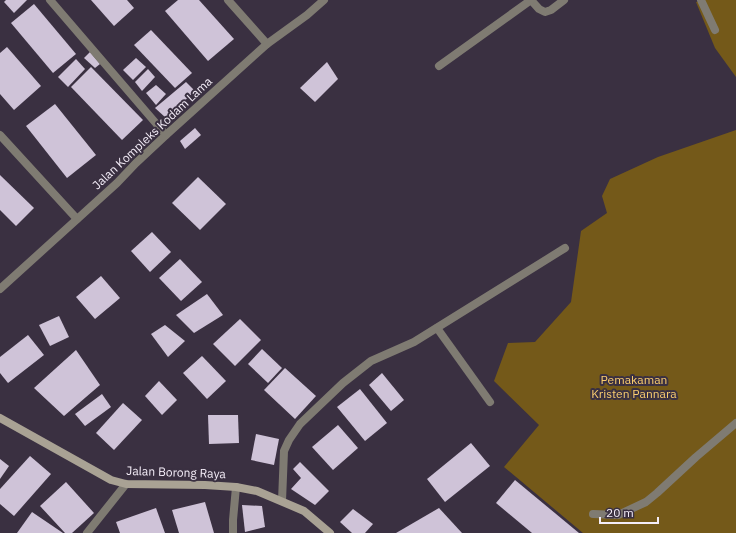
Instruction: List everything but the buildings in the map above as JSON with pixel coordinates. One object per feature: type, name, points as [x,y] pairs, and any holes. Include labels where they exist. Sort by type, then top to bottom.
[{"type":"main road","name":"Jalan Borong Raya","points":[[0,418],[111,480],[126,484],[236,487],[257,492],[304,511],[330,533]]},
{"type":"street","points":[[50,0],[166,135]]},
{"type":"street","points":[[228,0],[267,44]]},
{"type":"street","name":"Jalan Kompleks Kodam Lama","points":[[0,289],[117,183],[166,135],[267,44],[307,15],[324,0]]},
{"type":"street","points":[[439,66],[531,0],[539,9],[545,12],[551,10],[564,0]]},
{"type":"street","points":[[701,0],[715,30]]},
{"type":"street","points":[[0,135],[77,219]]},
{"type":"street","points":[[282,501],[284,451],[289,440],[300,424],[343,382],[371,361],[414,342],[565,248]]},
{"type":"street","points":[[437,328],[490,402]]},
{"type":"street","points":[[593,514],[618,515],[646,502],[736,423]]},
{"type":"street","points":[[87,533],[126,484]]},
{"type":"street","points":[[233,533],[236,487]]},
{"type":"green space","points":[[704,0],[736,0],[736,77],[715,48],[696,2]]},
{"type":"green space","name":"Pemakaman Kristen Pannara","points":[[736,130],[736,533],[583,533],[504,467],[539,425],[494,381],[508,343],[535,342],[571,302],[581,231],[607,213],[602,196],[610,179],[658,157]]}]
